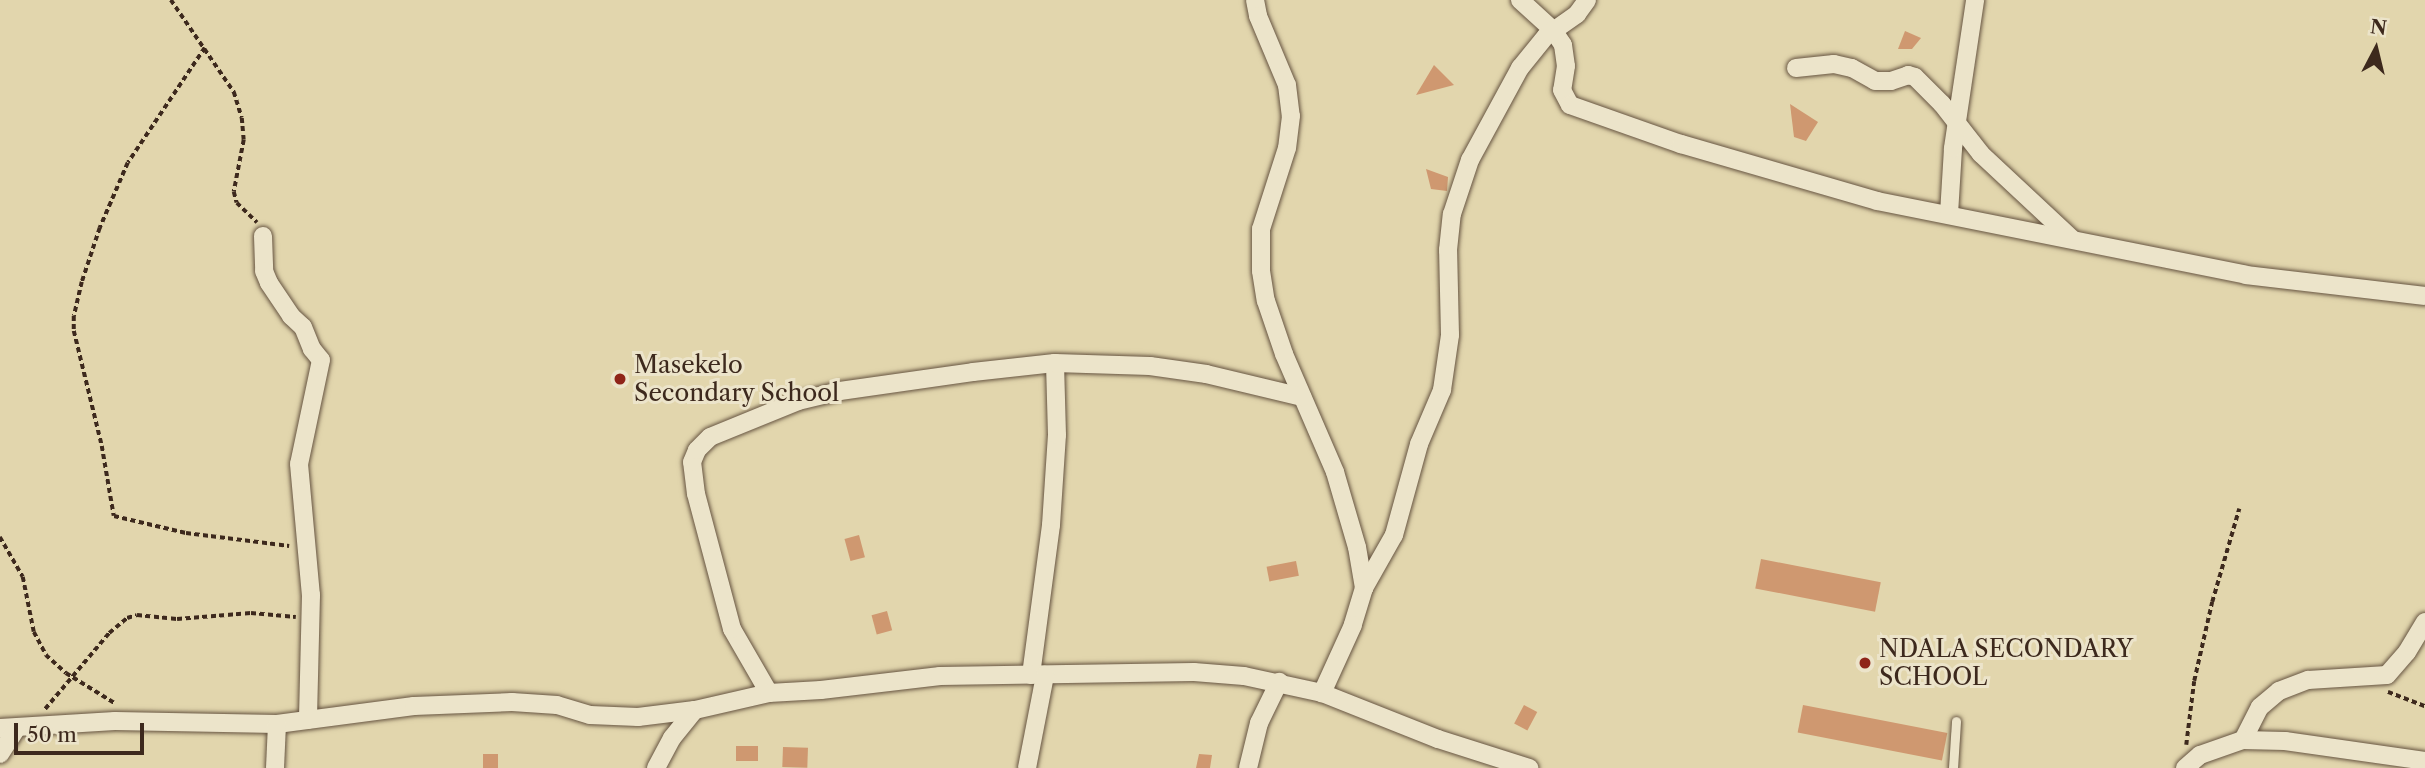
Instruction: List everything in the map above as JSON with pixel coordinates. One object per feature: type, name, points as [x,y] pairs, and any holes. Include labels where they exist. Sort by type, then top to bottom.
[{"type":"street","points":[[1255,0],[1258,16],[1287,85],[1291,116],[1287,148],[1261,229],[1261,271],[1266,301],[1347,507],[1364,588]]},
{"type":"street","points":[[1520,0],[1553,30],[1566,53],[1562,90],[1565,99],[1575,109],[1764,170],[1877,201],[2246,275],[2425,296]]},
{"type":"street","points":[[1949,214],[1957,122],[1975,0]]},
{"type":"street","points":[[1322,693],[1353,625],[1364,588],[1394,535],[1419,444],[1441,390],[1450,335],[1449,239],[1458,192],[1479,142],[1520,68],[1553,30],[1591,2]]},
{"type":"street","points":[[1796,68],[1843,65],[1881,82],[1912,76],[1957,122],[1981,154],[2072,239]]},
{"type":"street","points":[[263,236],[264,271],[293,320],[303,327],[312,349],[321,360],[299,464],[308,548],[308,720]]},
{"type":"street","points":[[769,693],[732,629],[721,596],[693,477],[692,462],[700,446],[710,437],[798,401],[840,391],[1055,363],[1150,366],[1206,374],[1302,397]]},
{"type":"street","points":[[1027,768],[1051,525],[1057,435],[1055,363]]},
{"type":"street","points":[[2243,740],[2260,708],[2279,691],[2308,680],[2387,675],[2407,652],[2425,622]]},
{"type":"street","points":[[0,754],[16,728],[115,721],[277,724],[414,706],[512,702],[558,705],[614,718],[695,710],[769,693],[821,690],[940,676],[1194,672],[1279,682],[1322,693],[1438,739],[1529,768]]},
{"type":"street","points":[[1248,768],[1259,723],[1279,682]]},
{"type":"street","points":[[656,768],[672,738],[695,710]]},
{"type":"street","points":[[275,768],[277,724]]},
{"type":"street","points":[[2185,762],[2243,740],[2297,743],[2425,761]]},
{"type":"lane","points":[[1953,768],[1956,721]]},
{"type":"path","points":[[171,0],[234,92],[242,118],[244,140],[234,192],[237,203],[254,219],[263,236]]},
{"type":"path","points":[[205,48],[128,163],[100,228],[82,282],[74,316],[74,331],[102,446],[114,516],[186,533],[308,548]]},
{"type":"path","points":[[2185,762],[2194,681],[2212,602],[2239,509]]},
{"type":"path","points":[[0,537],[23,577],[30,615],[40,647],[55,665],[119,706]]},
{"type":"path","points":[[16,728],[71,676],[118,623],[137,615],[177,619],[251,613],[310,619]]},
{"type":"building","points":[[1905,31],[1921,38],[1912,49],[1898,49]]},
{"type":"building","points":[[1434,65],[1454,85],[1416,95]]},
{"type":"building","points":[[1790,104],[1818,122],[1806,141],[1794,137]]},
{"type":"building","points":[[1426,169],[1448,177],[1447,191],[1431,189]]},
{"type":"building","points":[[859,535],[865,557],[850,561],[845,539]]},
{"type":"building","points":[[1761,559],[1881,582],[1875,612],[1755,588]]},
{"type":"building","points":[[1296,561],[1299,576],[1269,581],[1267,567]]},
{"type":"building","points":[[887,611],[892,630],[877,634],[872,615]]},
{"type":"building","points":[[1524,705],[1537,712],[1527,731],[1514,724]]},
{"type":"building","points":[[1803,705],[1947,733],[1942,761],[1798,732]]},
{"type":"building","points":[[736,746],[758,746],[758,761],[736,761]]},
{"type":"building","points":[[783,747],[808,748],[807,768],[782,767]]},
{"type":"building","points":[[483,754],[498,754],[498,768],[483,768]]},
{"type":"building","points":[[1199,754],[1212,755],[1210,768],[1196,768]]},
{"type":"place","name":"Masekelo Secondary School","points":[[620,379]]},
{"type":"place","name":"NDALA SECONDARY SCHOOL","points":[[1865,663]]}]
